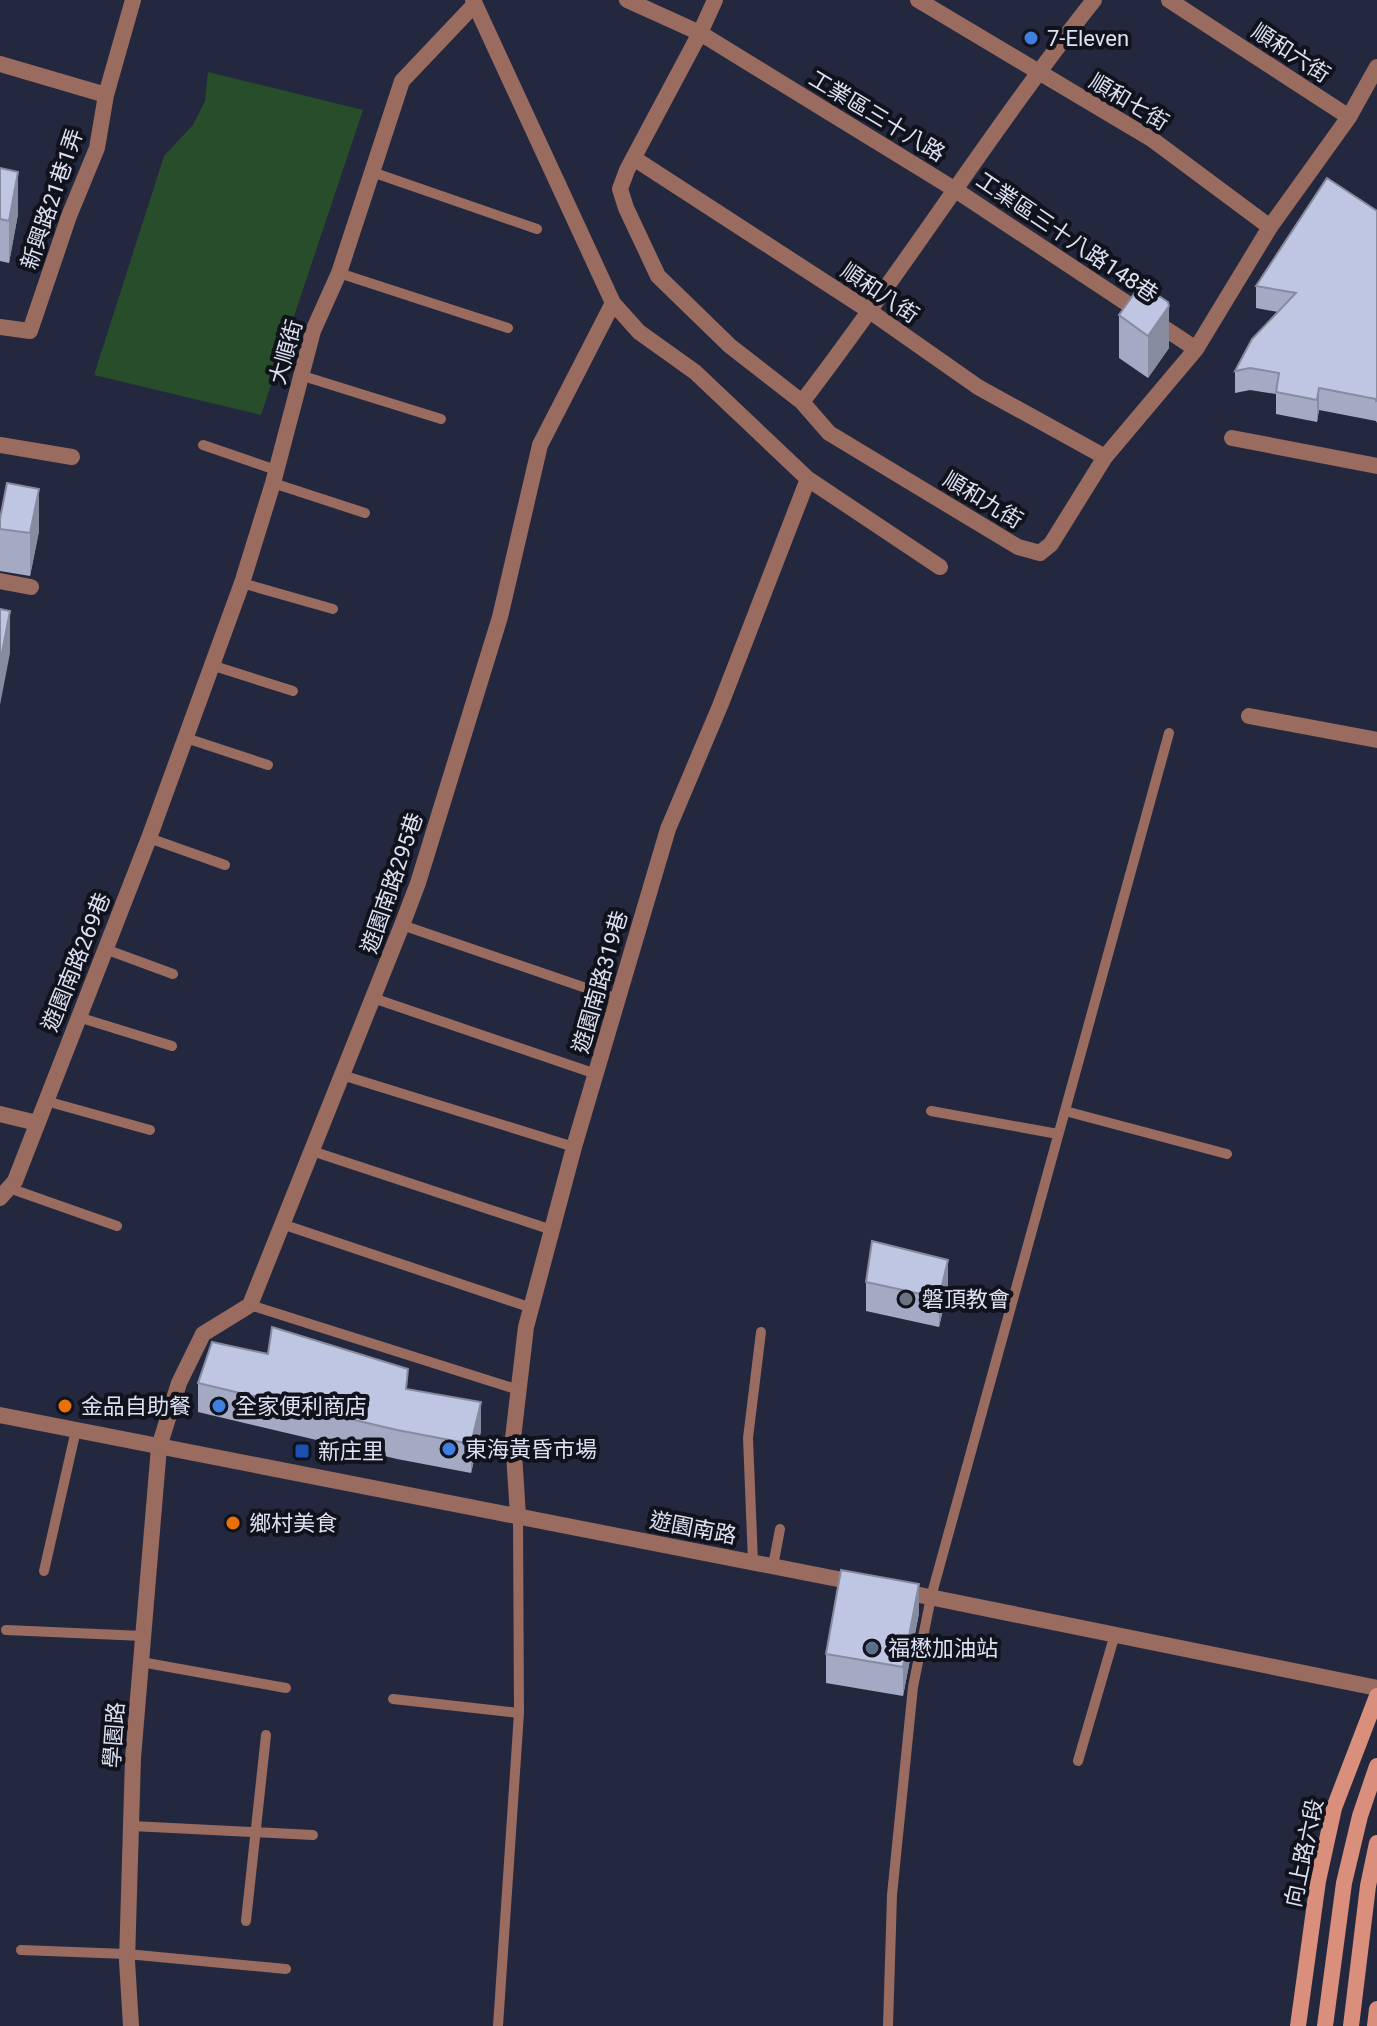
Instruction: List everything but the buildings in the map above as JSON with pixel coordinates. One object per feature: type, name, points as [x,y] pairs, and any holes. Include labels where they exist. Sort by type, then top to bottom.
[{"type":"main road","name":"向上路六段","points":[[1298,2026],[1318,1881],[1334,1808],[1377,1696]]},
{"type":"main road","name":"向上路六段","points":[[1325,2026],[1344,1883],[1360,1816],[1377,1766]]},
{"type":"main road","points":[[1351,2026],[1368,1886],[1377,1843]]},
{"type":"main road","points":[[1375,2026],[1377,2009]]},
{"type":"street","name":"新興路21巷1弄","points":[[0,327],[30,331],[69,216],[97,148],[106,95],[133,0]]},
{"type":"street","name":"工業區三十八路","points":[[627,0],[700,33],[954,189],[1037,72],[1094,0]]},
{"type":"street","points":[[700,33],[715,0]]},
{"type":"street","name":"順和七街","points":[[918,0],[1153,140],[1270,227]]},
{"type":"street","name":"順和六街","points":[[1169,0],[1349,117]]},
{"type":"street","points":[[474,2],[613,303],[639,332],[695,372],[808,479],[940,567]]},
{"type":"street","name":"大順街","points":[[186,738],[242,583],[275,476],[313,331],[339,273],[402,81],[474,2]]},
{"type":"street","name":"順和九街","points":[[700,33],[620,189],[658,276],[730,346],[802,402],[829,433],[1018,547],[1040,553],[1051,544],[1105,457],[1196,349],[1270,227],[1349,117],[1377,67]]},
{"type":"street","points":[[0,64],[106,95]]},
{"type":"street","name":"順和八街","points":[[635,159],[871,312],[978,387],[1105,457]]},
{"type":"street","points":[[802,402],[871,312],[954,189]]},
{"type":"street","name":"工業區三十八路148巷","points":[[954,189],[1196,349]]},
{"type":"street","name":"遊園南路295巷","points":[[250,1305],[418,883],[500,617],[540,445],[613,303]]},
{"type":"street","points":[[1232,438],[1377,466]]},
{"type":"street","points":[[0,445],[72,457]]},
{"type":"street","name":"遊園南路319巷","points":[[518,1516],[513,1438],[526,1327],[574,1147],[668,829],[720,706],[808,479]]},
{"type":"street","points":[[0,581],[31,587]]},
{"type":"street","points":[[1249,716],[1377,740]]},
{"type":"street","name":"遊園南路269巷","points":[[4,1193],[15,1181],[186,738]]},
{"type":"street","points":[[0,1114],[37,1123]]},
{"type":"street","points":[[159,1447],[179,1383],[203,1334],[250,1305]]},
{"type":"street","name":"遊園南路","points":[[0,1415],[881,1587],[1377,1688]]},
{"type":"street","name":"學園路","points":[[131,2026],[127,1954],[133,1758],[159,1447]]},
{"type":"lane","points":[[372,172],[537,229]]},
{"type":"lane","points":[[339,273],[508,328]]},
{"type":"lane","points":[[303,376],[441,419]]},
{"type":"lane","points":[[203,445],[365,513]]},
{"type":"lane","points":[[242,583],[333,609]]},
{"type":"lane","points":[[211,665],[293,691]]},
{"type":"lane","points":[[888,2026],[893,1880],[913,1687],[931,1597],[1169,733]]},
{"type":"lane","points":[[186,738],[268,765]]},
{"type":"lane","points":[[149,838],[225,865]]},
{"type":"lane","points":[[402,925],[618,999]]},
{"type":"lane","points":[[105,949],[173,974]]},
{"type":"lane","points":[[373,998],[596,1074]]},
{"type":"lane","points":[[78,1017],[172,1046]]},
{"type":"lane","points":[[342,1075],[574,1147]]},
{"type":"lane","points":[[46,1101],[150,1130]]},
{"type":"lane","points":[[931,1111],[1058,1134]]},
{"type":"lane","points":[[1065,1111],[1227,1154]]},
{"type":"lane","points":[[312,1151],[552,1230]]},
{"type":"lane","points":[[4,1193],[117,1226]]},
{"type":"lane","points":[[282,1224],[532,1308]]},
{"type":"lane","points":[[250,1305],[519,1390]]},
{"type":"lane","points":[[753,1562],[748,1438],[761,1332]]},
{"type":"lane","points":[[44,1571],[76,1430]]},
{"type":"lane","points":[[498,2026],[519,1713],[518,1516]]},
{"type":"lane","points":[[773,1566],[780,1529]]},
{"type":"lane","points":[[6,1630],[143,1636]]},
{"type":"lane","points":[[1078,1761],[1115,1634]]},
{"type":"lane","points":[[141,1662],[286,1688]]},
{"type":"lane","points":[[393,1699],[519,1713]]},
{"type":"lane","points":[[246,1921],[266,1735]]},
{"type":"lane","points":[[132,1826],[313,1835]]},
{"type":"lane","points":[[21,1950],[127,1954],[286,1969]]},
{"type":"green space","points":[[208,72],[363,110],[261,415],[94,375],[164,156],[193,125],[205,101]]},
{"type":"place","name":"7-Eleven","points":[[1031,38]]},
{"type":"place","name":"磐頂教會","points":[[906,1299]]},
{"type":"place","name":"金品自助餐","points":[[65,1406]]},
{"type":"place","name":"全家便利商店","points":[[219,1406]]},
{"type":"place","name":"東海黃昏市場","points":[[449,1449]]},
{"type":"place","name":"新庄里","points":[[302,1451]]},
{"type":"place","name":"鄉村美食","points":[[233,1523]]},
{"type":"place","name":"福懋加油站","points":[[872,1648]]}]
